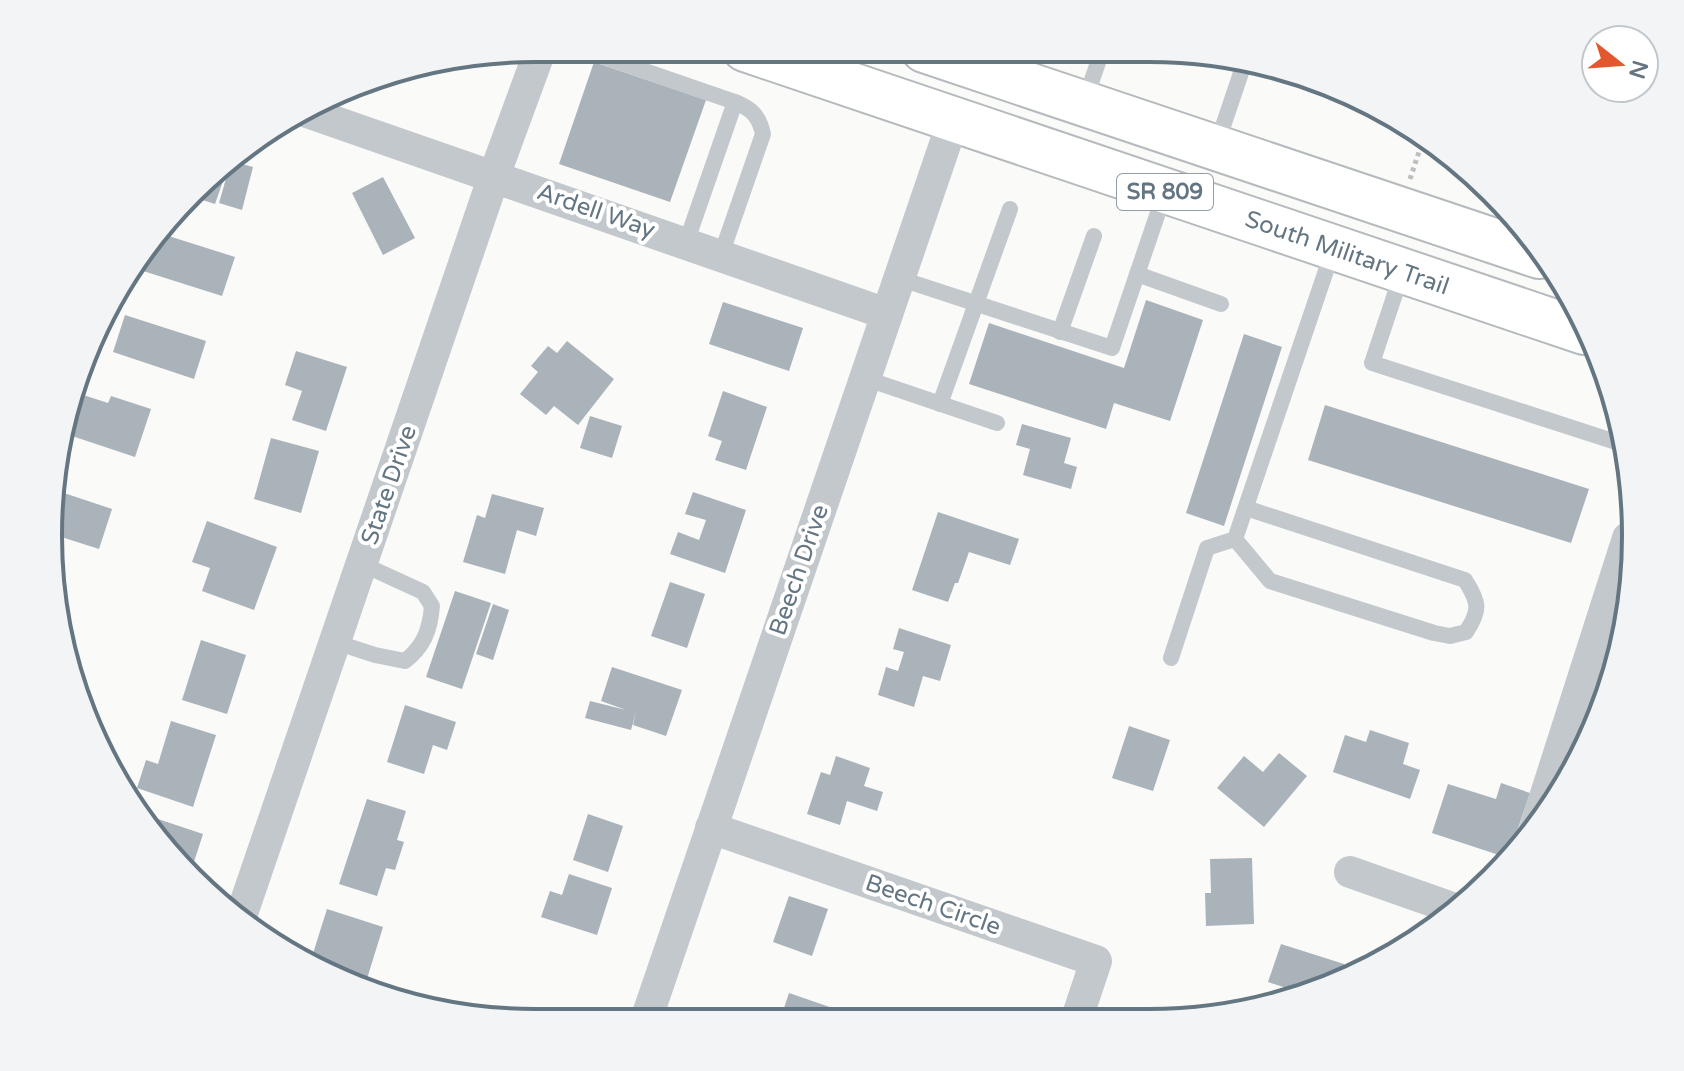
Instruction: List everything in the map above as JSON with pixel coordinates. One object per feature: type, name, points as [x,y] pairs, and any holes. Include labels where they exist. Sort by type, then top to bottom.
[{"type":"main road","name":"South Military Trail","points":[[783,62],[1574,329]]},
{"type":"main road","points":[[861,62],[888,71],[925,70],[932,62]]},
{"type":"main road","name":"SR 809","points":[[964,62],[1330,188],[1499,236],[1526,249]]},
{"type":"main road","points":[[953,121],[973,104],[996,104],[1207,171],[1266,185],[1330,188]]},
{"type":"street","name":"State Drive","points":[[244,908],[536,62]]},
{"type":"street","name":"Ardell Way","points":[[317,116],[887,314]]},
{"type":"street","name":"Beech Drive","points":[[650,1009],[953,121]]},
{"type":"street","points":[[1547,791],[1621,559]]},
{"type":"street","name":"Beech Circle","points":[[711,828],[1096,961],[1080,1009]]},
{"type":"street","points":[[1350,872],[1444,905]]},
{"type":"lane","points":[[619,62],[735,102],[759,118],[763,134],[721,255]]},
{"type":"lane","points":[[1083,104],[1098,62]]},
{"type":"lane","points":[[1215,149],[1242,71]]},
{"type":"lane","points":[[686,243],[735,102]]},
{"type":"lane","points":[[898,278],[1112,348],[1165,192]]},
{"type":"lane","points":[[940,404],[1010,209]]},
{"type":"lane","points":[[1060,332],[1094,236]]},
{"type":"lane","points":[[1235,539],[1333,248]]},
{"type":"lane","points":[[1402,271],[1372,363],[1613,441]]},
{"type":"lane","points":[[1137,274],[1221,304]]},
{"type":"lane","points":[[864,378],[997,423]]},
{"type":"lane","points":[[1235,539],[1270,581],[1450,636],[1466,632],[1476,617],[1476,598],[1465,580],[1246,508]]},
{"type":"lane","points":[[1171,658],[1207,548],[1235,539]]},
{"type":"lane","points":[[335,642],[405,661],[419,650],[430,628],[432,606],[423,592],[362,564]]},
{"type":"path","points":[[1409,180],[1420,148]]},
{"type":"building","points":[[594,62],[706,100],[670,202],[559,164]]},
{"type":"building","points":[[242,164],[253,167],[242,210],[219,203],[226,177]]},
{"type":"building","points":[[383,177],[415,238],[383,255],[352,193]]},
{"type":"building","points":[[224,180],[215,204],[202,200]]},
{"type":"building","points":[[169,236],[235,257],[222,296],[143,271]]},
{"type":"building","points":[[1146,300],[1203,320],[1170,421],[1114,403],[1106,429],[969,384],[989,323],[1124,368]]},
{"type":"building","points":[[723,302],[803,328],[789,371],[709,344]]},
{"type":"building","points":[[125,315],[206,341],[194,379],[113,352]]},
{"type":"building","points":[[1244,334],[1282,347],[1224,526],[1186,513]]},
{"type":"building","points":[[567,341],[614,379],[578,425],[554,406],[546,415],[520,394],[538,372],[531,366],[548,346],[557,353]]},
{"type":"building","points":[[296,351],[347,367],[326,431],[292,420],[302,391],[285,385]]},
{"type":"building","points":[[723,391],[767,407],[746,470],[715,460],[722,441],[708,436]]},
{"type":"building","points":[[83,395],[108,403],[111,396],[151,409],[135,457],[73,436]]},
{"type":"building","points":[[1325,405],[1589,489],[1571,543],[1308,460]]},
{"type":"building","points":[[590,416],[622,426],[612,458],[580,448]]},
{"type":"building","points":[[1022,424],[1071,438],[1064,463],[1077,467],[1071,489],[1023,475],[1030,449],[1016,445]]},
{"type":"building","points":[[271,438],[319,451],[301,513],[254,499]]},
{"type":"building","points":[[693,492],[746,510],[725,573],[670,554],[678,532],[699,540],[706,520],[685,514]]},
{"type":"building","points":[[64,493],[112,509],[99,549],[62,537]]},
{"type":"building","points":[[492,494],[544,508],[536,536],[517,530],[505,574],[463,562],[477,515],[485,518]]},
{"type":"building","points":[[938,512],[1019,539],[1010,565],[969,552],[948,602],[912,590]]},
{"type":"building","points":[[207,521],[277,547],[254,610],[202,591],[210,568],[192,562]]},
{"type":"building","points":[[670,582],[705,594],[687,648],[651,636]]},
{"type":"building","points":[[455,591],[491,603],[462,689],[426,677]]},
{"type":"building","points":[[493,604],[509,610],[493,660],[476,654]]},
{"type":"building","points":[[899,628],[951,645],[940,681],[923,676],[914,707],[878,695],[886,667],[898,671],[904,652],[893,649]]},
{"type":"building","points":[[201,640],[246,655],[227,714],[182,700]]},
{"type":"building","points":[[612,667],[682,690],[666,736],[633,725],[636,712],[631,730],[585,718],[590,701],[626,710],[601,701]]},
{"type":"building","points":[[405,705],[456,722],[447,750],[433,745],[424,774],[387,762]]},
{"type":"building","points":[[171,721],[216,735],[193,807],[137,788],[146,760],[158,764]]},
{"type":"building","points":[[1129,726],[1170,740],[1153,791],[1112,778]]},
{"type":"building","points":[[1370,730],[1409,743],[1403,764],[1420,770],[1410,799],[1333,772],[1345,735],[1366,742]]},
{"type":"building","points":[[1279,753],[1307,776],[1264,827],[1217,788],[1244,756],[1263,772]]},
{"type":"building","points":[[836,756],[870,768],[864,786],[883,792],[877,811],[847,801],[840,825],[807,814],[821,772],[830,775]]},
{"type":"building","points":[[1501,783],[1530,793],[1516,833],[1498,855],[1432,833],[1448,784],[1496,799]]},
{"type":"building","points":[[367,799],[406,811],[397,840],[404,842],[395,870],[386,868],[377,896],[339,884]]},
{"type":"building","points":[[588,814],[623,826],[608,872],[573,860]]},
{"type":"building","points":[[156,818],[203,834],[194,862]]},
{"type":"building","points":[[1252,858],[1254,924],[1206,926],[1205,893],[1211,893],[1210,859]]},
{"type":"building","points":[[569,874],[612,888],[597,935],[541,917],[550,891],[562,895]]},
{"type":"building","points":[[789,896],[828,909],[812,956],[773,942]]},
{"type":"building","points":[[327,909],[383,927],[367,978],[313,953]]},
{"type":"building","points":[[1281,944],[1344,964],[1330,973],[1287,988],[1268,982]]},
{"type":"building","points":[[789,993],[836,1009],[784,1009]]}]
